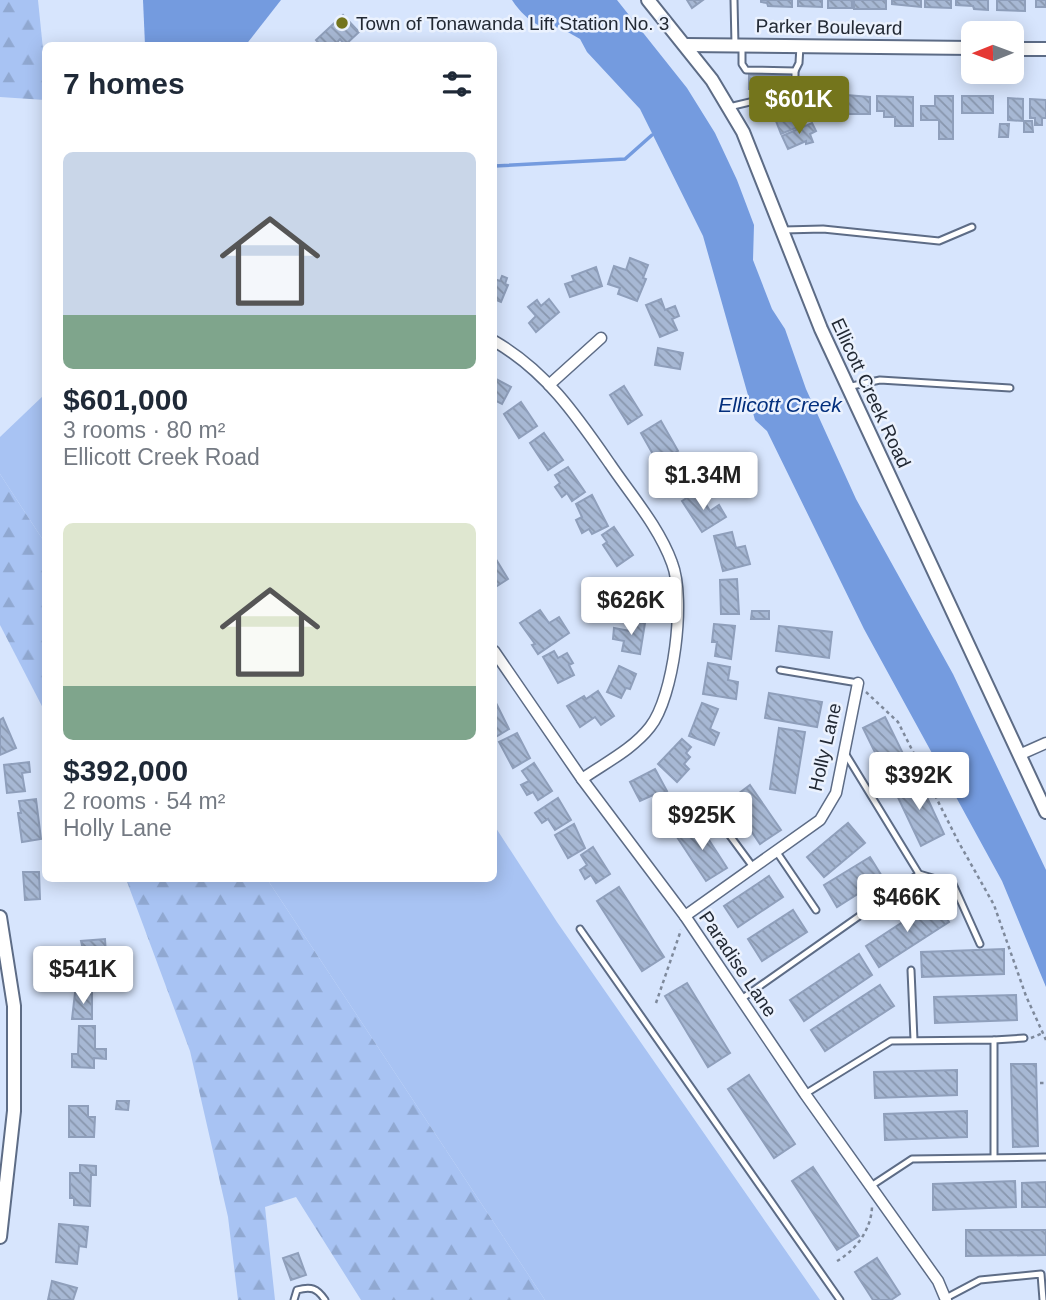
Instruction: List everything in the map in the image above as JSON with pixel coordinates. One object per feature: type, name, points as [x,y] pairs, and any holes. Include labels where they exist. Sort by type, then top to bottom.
[{"type":"street","name":"Ellicott Creek Road","points":[[649,0],[729,107],[748,145],[811,307],[1046,812]]},
{"type":"street","name":"Parker Boulevard","points":[[685,45],[961,48]]},
{"type":"street","points":[[1024,49],[1046,50]]},
{"type":"street","points":[[549,385],[601,338]]},
{"type":"street","points":[[497,343],[531,366],[572,408],[664,543],[672,563],[679,596],[679,618],[666,696],[660,710],[651,726],[637,741],[582,779]]},
{"type":"street","name":"Paradise Lane","points":[[497,656],[582,779],[685,916],[740,1000],[938,1282],[946,1299]]},
{"type":"street","name":"Holly Lane","points":[[685,916],[820,820],[836,793],[858,682]]},
{"type":"street","points":[[1019,755],[1046,743]]},
{"type":"street","points":[[0,917],[14,1006],[14,1111],[0,1237]]},
{"type":"lane","points":[[734,0],[738,45],[746,70],[794,71]]},
{"type":"lane","points":[[729,107],[792,92],[800,46]]},
{"type":"lane","points":[[781,230],[823,229],[939,240],[972,227]]},
{"type":"lane","points":[[848,387],[880,380],[1010,388]]},
{"type":"lane","points":[[780,670],[858,682]]},
{"type":"lane","points":[[844,751],[919,874],[953,884],[980,944]]},
{"type":"lane","points":[[714,814],[752,867]]},
{"type":"lane","points":[[776,851],[816,910]]},
{"type":"lane","points":[[740,1000],[919,874]]},
{"type":"lane","points":[[580,929],[840,1300]]},
{"type":"lane","points":[[911,970],[914,1040]]},
{"type":"lane","points":[[805,1094],[891,1041],[1027,1038]]},
{"type":"lane","points":[[993,1040],[994,1157]]},
{"type":"lane","points":[[871,1186],[912,1159],[1046,1157]]},
{"type":"lane","points":[[946,1299],[980,1280],[1041,1274],[1043,1300]]},
{"type":"lane","points":[[294,1300],[297,1290],[308,1287],[319,1290],[325,1300]]},
{"type":"path","points":[[858,682],[898,722],[958,841],[994,905],[1046,1040]]},
{"type":"path","points":[[656,1003],[685,916]]},
{"type":"path","points":[[1027,1038],[1044,1033]]},
{"type":"path","points":[[1040,1083],[1046,1083]]},
{"type":"path","points":[[837,1261],[851,1253],[864,1235],[872,1212],[871,1186]]},
{"type":"green space","points":[[0,0],[38,0],[42,42],[42,100],[0,97]]},
{"type":"green space","points":[[42,397],[42,538],[0,474],[0,437]]},
{"type":"green space","points":[[0,474],[42,538],[42,706],[0,625]]},
{"type":"green space","points":[[497,830],[557,922],[820,1300],[545,1300],[269,882],[497,882]]},
{"type":"green space","points":[[127,882],[269,882],[545,1300],[361,1300],[296,1197],[265,1207],[275,1300],[238,1300],[228,1217],[190,1051]]},
{"type":"water","points":[[143,0],[281,0],[248,42],[145,42]]},
{"type":"water","name":"Ellicott Creek","points":[[512,0],[617,0],[687,88],[715,133],[754,225],[753,260],[772,309],[785,329],[806,389],[856,499],[953,674],[1046,870],[1046,987],[1002,881],[864,629],[767,431],[755,420],[703,236],[640,109],[587,52],[580,39],[559,27],[545,28],[539,25],[526,17]]},
{"type":"building","points":[[687,0],[703,0],[692,8]]},
{"type":"building","points":[[761,0],[792,0],[792,7],[768,6]]},
{"type":"building","points":[[798,0],[822,0],[822,7],[798,6]]},
{"type":"building","points":[[828,0],[852,0],[852,8],[828,8]]},
{"type":"building","points":[[854,0],[886,0],[886,9],[854,9]]},
{"type":"building","points":[[892,0],[921,0],[921,7],[892,4]]},
{"type":"building","points":[[925,0],[951,0],[951,8],[925,7]]},
{"type":"building","points":[[956,0],[988,0],[988,10],[956,5]]},
{"type":"building","points":[[997,0],[1025,0],[1025,11],[997,10]]},
{"type":"building","points":[[1036,0],[1046,0],[1046,7],[1036,7]]},
{"type":"building","name":"Town of Tonawanda Lift Station No. 3","points":[[343,15],[359,32],[348,42],[340,39],[337,42],[316,40]]},
{"type":"building","points":[[749,75],[789,76],[789,90],[749,89]]},
{"type":"building","points":[[846,95],[870,97],[870,114],[832,114],[832,98]]},
{"type":"building","points":[[877,96],[913,97],[913,126],[895,126],[895,117],[884,117],[884,111],[877,111]]},
{"type":"building","points":[[935,96],[953,96],[953,139],[939,139],[939,120],[921,120],[921,106],[935,106]]},
{"type":"building","points":[[962,96],[993,96],[993,113],[962,113]]},
{"type":"building","points":[[790,97],[795,114],[768,119],[765,103]]},
{"type":"building","points":[[1008,98],[1023,99],[1023,121],[1008,120]]},
{"type":"building","points":[[1030,99],[1046,100],[1046,118],[1042,118],[1042,125],[1035,125],[1035,118],[1030,118]]},
{"type":"building","points":[[793,115],[798,127],[781,134],[776,121]]},
{"type":"building","points":[[1024,121],[1032,121],[1033,132],[1024,132]]},
{"type":"building","points":[[812,123],[816,131],[810,134],[813,142],[806,144],[806,141],[788,149],[782,136]]},
{"type":"building","points":[[1000,124],[1009,124],[1008,137],[999,137]]},
{"type":"building","points":[[630,258],[648,265],[643,278],[646,279],[637,301],[618,294],[620,288],[608,284],[614,266],[626,270]]},
{"type":"building","points":[[596,267],[602,286],[570,297],[565,284],[574,281],[572,276]]},
{"type":"building","points":[[502,276],[507,278],[505,284],[508,285],[501,302],[497,300],[497,280],[500,281]]},
{"type":"building","points":[[549,299],[559,312],[536,332],[529,323],[536,316],[528,307],[537,300],[541,306]]},
{"type":"building","points":[[661,299],[665,310],[675,306],[679,316],[672,319],[677,330],[660,337],[646,305]]},
{"type":"building","points":[[658,348],[683,353],[680,369],[655,365]]},
{"type":"building","points":[[497,380],[511,387],[502,404],[497,402]]},
{"type":"building","points":[[624,386],[642,415],[628,424],[610,395]]},
{"type":"building","points":[[521,402],[537,426],[519,438],[504,414]]},
{"type":"building","points":[[661,421],[678,451],[658,463],[641,433]]},
{"type":"building","points":[[544,433],[563,460],[548,470],[530,443]]},
{"type":"building","points":[[673,460],[679,469],[685,466],[697,485],[679,496],[661,467]]},
{"type":"building","points":[[568,467],[585,492],[572,501],[567,493],[562,497],[555,487],[560,483],[555,475]]},
{"type":"building","points":[[698,491],[710,511],[719,505],[726,517],[702,532],[682,501]]},
{"type":"building","points":[[592,495],[608,526],[592,534],[589,529],[582,533],[576,520],[582,517],[576,504]]},
{"type":"building","points":[[614,527],[633,555],[617,566],[603,545],[607,542],[602,535]]},
{"type":"building","points":[[732,532],[736,548],[745,546],[750,564],[723,571],[714,536]]},
{"type":"building","points":[[497,561],[508,579],[497,586]]},
{"type":"building","points":[[737,579],[739,614],[721,614],[720,580]]},
{"type":"building","points":[[640,583],[642,606],[625,607],[623,585]]},
{"type":"building","points":[[540,610],[549,623],[559,617],[569,633],[538,654],[532,645],[535,644],[520,623]]},
{"type":"building","points":[[752,611],[769,611],[769,619],[751,619]]},
{"type":"building","points":[[632,621],[645,623],[640,654],[622,651],[624,641],[613,639],[614,628],[630,631]]},
{"type":"building","points":[[714,624],[735,626],[731,659],[715,656],[717,642],[712,642]]},
{"type":"building","points":[[779,626],[832,632],[829,658],[776,651]]},
{"type":"building","points":[[554,651],[558,658],[567,653],[573,663],[569,665],[574,675],[558,683],[543,657]]},
{"type":"building","points":[[708,663],[730,667],[728,680],[738,682],[736,699],[703,694]]},
{"type":"building","points":[[619,666],[636,674],[630,689],[626,688],[621,698],[607,692]]},
{"type":"building","points":[[598,691],[614,716],[601,725],[595,717],[580,727],[567,706]]},
{"type":"building","points":[[769,693],[822,702],[817,727],[765,718]]},
{"type":"building","points":[[702,703],[718,709],[710,729],[719,733],[714,745],[689,736]]},
{"type":"building","points":[[497,705],[509,729],[497,736]]},
{"type":"building","points":[[885,717],[913,774],[891,785],[863,728]]},
{"type":"building","points":[[3,718],[16,748],[0,755],[0,720]]},
{"type":"building","points":[[779,728],[805,732],[795,793],[770,789]]},
{"type":"building","points":[[517,733],[530,758],[513,768],[499,742]]},
{"type":"building","points":[[682,739],[691,747],[686,753],[690,757],[684,764],[689,769],[677,782],[658,764]]},
{"type":"building","points":[[29,762],[30,772],[22,773],[25,791],[7,793],[4,765]]},
{"type":"building","points":[[534,763],[552,791],[538,800],[533,792],[527,795],[521,785],[529,781],[522,771]]},
{"type":"building","points":[[655,769],[667,791],[640,801],[630,782]]},
{"type":"building","points":[[918,778],[944,834],[921,846],[894,789]]},
{"type":"building","points":[[750,785],[781,830],[760,844],[730,800]]},
{"type":"building","points":[[558,798],[571,820],[555,830],[548,819],[542,823],[535,813]]},
{"type":"building","points":[[36,799],[41,839],[22,842],[19,801]]},
{"type":"building","points":[[698,823],[727,868],[706,881],[677,837]]},
{"type":"building","points":[[848,823],[865,843],[824,877],[807,857]]},
{"type":"building","points":[[574,824],[585,848],[568,858],[555,835]]},
{"type":"building","points":[[593,847],[610,874],[596,883],[591,875],[585,879],[580,870],[587,865],[581,855]]},
{"type":"building","points":[[870,857],[883,878],[837,907],[824,885]]},
{"type":"building","points":[[23,872],[39,872],[40,899],[25,900]]},
{"type":"building","points":[[769,876],[783,897],[738,927],[724,906]]},
{"type":"building","points":[[619,887],[664,957],[642,971],[597,901]]},
{"type":"building","points":[[935,901],[949,922],[879,967],[866,946]]},
{"type":"building","points":[[793,910],[807,932],[762,961],[748,939]]},
{"type":"building","points":[[105,939],[107,971],[71,973],[70,959],[85,958],[81,941]]},
{"type":"building","points":[[1004,949],[1004,974],[922,977],[921,952]]},
{"type":"building","points":[[859,954],[872,975],[804,1021],[790,1000]]},
{"type":"building","points":[[687,983],[730,1053],[708,1067],[665,996]]},
{"type":"building","points":[[880,985],[894,1006],[825,1051],[811,1030]]},
{"type":"building","points":[[75,993],[92,993],[92,1019],[72,1019]]},
{"type":"building","points":[[1016,995],[1017,1020],[935,1023],[934,997]]},
{"type":"building","points":[[79,1026],[95,1026],[95,1049],[106,1049],[106,1059],[94,1058],[94,1068],[72,1067],[72,1054],[78,1054]]},
{"type":"building","points":[[1011,1064],[1036,1064],[1038,1146],[1013,1147]]},
{"type":"building","points":[[957,1070],[957,1095],[875,1098],[874,1072]]},
{"type":"building","points":[[749,1075],[795,1144],[774,1158],[728,1089]]},
{"type":"building","points":[[117,1101],[129,1101],[128,1110],[116,1109]]},
{"type":"building","points":[[69,1106],[88,1106],[88,1117],[95,1117],[94,1137],[69,1137]]},
{"type":"building","points":[[967,1111],[967,1137],[885,1140],[884,1114]]},
{"type":"building","points":[[80,1165],[96,1166],[96,1175],[91,1175],[90,1206],[74,1205],[74,1198],[70,1198],[70,1173],[80,1173]]},
{"type":"building","points":[[813,1167],[859,1236],[837,1250],[792,1181]]},
{"type":"building","points":[[1015,1181],[1016,1207],[933,1210],[933,1184]]},
{"type":"building","points":[[1046,1182],[1046,1207],[1022,1207],[1022,1183]]},
{"type":"building","points":[[59,1224],[88,1227],[86,1247],[79,1246],[77,1264],[56,1262]]},
{"type":"building","points":[[966,1230],[1046,1230],[1046,1255],[966,1256]]},
{"type":"building","points":[[298,1253],[306,1275],[291,1280],[283,1258]]},
{"type":"building","points":[[877,1258],[900,1294],[891,1300],[873,1300],[855,1272]]},
{"type":"building","points":[[52,1281],[77,1288],[73,1300],[48,1300]]},
{"type":"waterway","points":[[497,166],[625,159],[652,135]]},
{"type":"place","name":"Town of Tonawanda Lift Station No. 3","points":[[342,23]]}]
